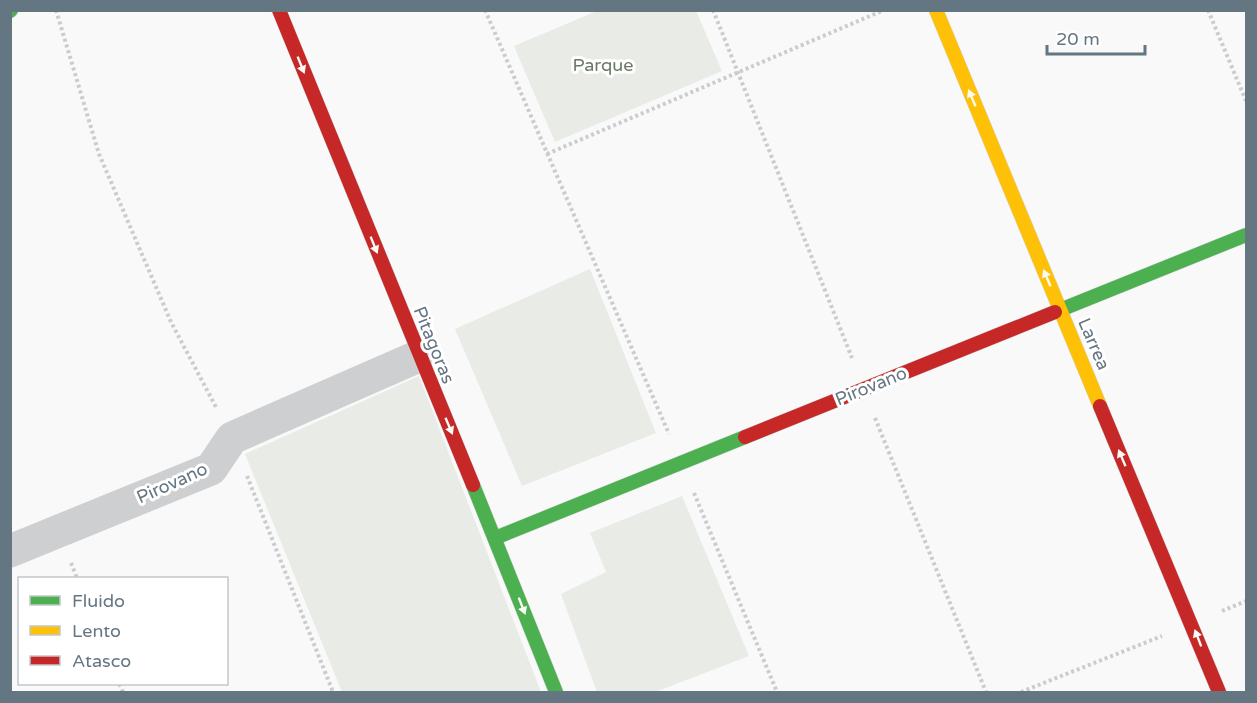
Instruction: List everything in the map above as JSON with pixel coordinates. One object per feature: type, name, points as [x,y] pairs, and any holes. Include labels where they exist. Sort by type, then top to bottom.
[{"type":"street","name":"Pitagoras","points":[[279,10],[556,693]]},
{"type":"street","name":"Larrea","points":[[936,10],[1219,693]]},
{"type":"street","name":"Pirovano","points":[[495,538],[1246,235]]},
{"type":"street","points":[[232,438],[419,356]]},
{"type":"street","name":"Pirovano","points":[[10,551],[212,469],[232,438]]},
{"type":"path","points":[[56,10],[99,154],[171,321],[232,438],[333,693]]},
{"type":"path","points":[[485,10],[681,463],[777,693]]},
{"type":"path","points":[[714,10],[986,693]]},
{"type":"path","points":[[547,154],[740,74],[884,10]]},
{"type":"path","points":[[1208,10],[1246,101]]},
{"type":"path","points":[[1021,693],[1192,624]]},
{"type":"green space","name":"Parque","points":[[597,11],[696,11],[722,71],[555,142],[514,46]]},
{"type":"green space","points":[[590,269],[656,433],[522,486],[455,329]]},
{"type":"green space","points":[[419,376],[541,692],[342,692],[245,454]]},
{"type":"green space","points":[[682,496],[749,656],[655,692],[597,692],[561,594],[606,572],[590,533]]},
{"type":"traffic: fast","points":[[1055,312],[1246,235]]},
{"type":"traffic: fast","points":[[495,538],[745,437]]},
{"type":"traffic: fast","points":[[473,485],[556,692]]},
{"type":"traffic: slow","points":[[936,10],[1100,406]]},
{"type":"traffic: jam","points":[[279,10],[473,485]]},
{"type":"traffic: jam","points":[[745,437],[1055,312]]},
{"type":"traffic: jam","points":[[1100,406],[1219,692]]}]
